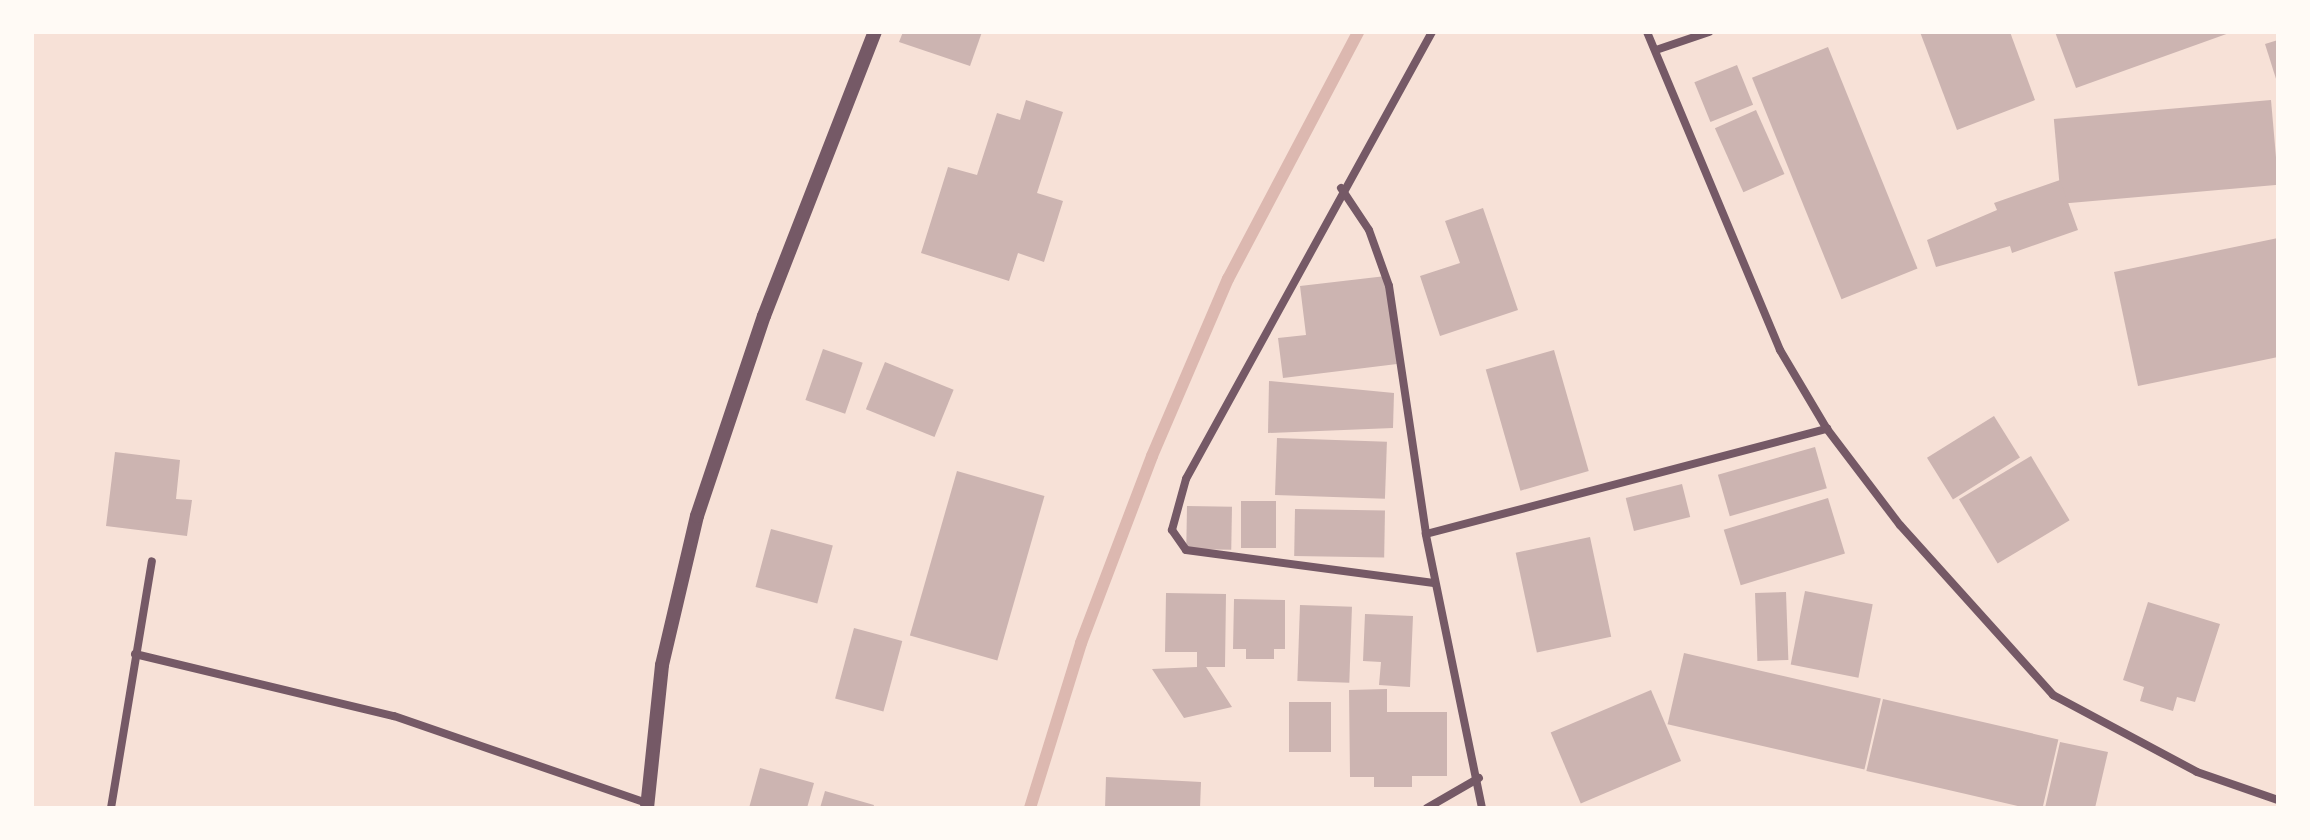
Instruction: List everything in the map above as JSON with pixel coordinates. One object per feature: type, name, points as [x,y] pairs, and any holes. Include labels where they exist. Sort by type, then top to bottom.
[{"type":"street","points":[[135,654],[394,716],[647,806],[662,665],[697,516],[764,316],[875,32]]},
{"type":"street","points":[[1432,32],[1364,155],[1341,188],[1186,479],[1172,530],[1186,550],[1434,583]]},
{"type":"street","points":[[1647,32],[1780,350],[1827,429],[1900,525],[2053,695],[2197,772],[2278,800]]},
{"type":"street","points":[[1656,50],[1709,32]]},
{"type":"street","points":[[1341,188],[1369,230],[1389,286],[1434,583],[1479,778],[1482,808]]},
{"type":"street","points":[[1426,534],[1827,429]]},
{"type":"street","points":[[111,808],[152,561]]},
{"type":"street","points":[[1427,808],[1479,778]]},
{"type":"building","points":[[903,32],[982,32],[970,66],[899,42]]},
{"type":"building","points":[[1920,32],[2010,32],[2035,100],[1957,130]]},
{"type":"building","points":[[2055,32],[2232,32],[2076,88]]},
{"type":"building","points":[[2278,40],[2278,82],[2277,82],[2265,44]]},
{"type":"building","points":[[1828,47],[1918,269],[1842,299],[1752,78]]},
{"type":"building","points":[[1737,65],[1753,105],[1710,122],[1694,82]]},
{"type":"building","points":[[1026,100],[1063,112],[1037,193],[1063,201],[1044,262],[1018,253],[1009,281],[921,253],[948,167],[977,175],[997,113],[1020,120]]},
{"type":"building","points":[[2271,100],[2278,185],[2061,204],[2054,119]]},
{"type":"building","points":[[1756,110],[1784,174],[1743,192],[1715,128]]},
{"type":"building","points":[[2060,180],[2078,230],[2012,253],[2010,246],[1936,267],[1927,240],[1997,210],[1994,203]]},
{"type":"building","points":[[1483,208],[1518,310],[1440,336],[1420,276],[1460,263],[1445,221]]},
{"type":"building","points":[[2278,238],[2278,357],[2138,386],[2114,272]]},
{"type":"building","points":[[1386,276],[1397,364],[1283,378],[1278,338],[1306,335],[1300,286]]},
{"type":"building","points":[[823,349],[863,363],[845,414],[805,400]]},
{"type":"building","points":[[1554,350],[1589,471],[1520,491],[1486,370]]},
{"type":"building","points":[[885,362],[954,390],[935,437],[866,409]]},
{"type":"building","points":[[1269,381],[1394,393],[1393,428],[1268,433]]},
{"type":"building","points":[[1994,416],[2020,458],[1953,499],[1927,458]]},
{"type":"building","points":[[1277,438],[1387,442],[1385,499],[1275,495]]},
{"type":"building","points":[[1815,447],[1827,488],[1730,516],[1718,475]]},
{"type":"building","points":[[115,452],[180,460],[176,499],[192,500],[187,536],[106,526]]},
{"type":"building","points":[[2031,456],[2070,520],[1998,564],[1959,499]]},
{"type":"building","points":[[957,471],[1044,496],[997,660],[910,635]]},
{"type":"building","points":[[1682,484],[1690,517],[1634,531],[1626,498]]},
{"type":"building","points":[[1828,498],[1845,553],[1741,585],[1724,530]]},
{"type":"building","points":[[1241,501],[1276,501],[1276,548],[1241,548]]},
{"type":"building","points":[[1187,506],[1232,507],[1231,550],[1186,549]]},
{"type":"building","points":[[1295,509],[1385,511],[1384,558],[1294,556]]},
{"type":"building","points":[[771,529],[833,546],[817,604],[755,587]]},
{"type":"building","points":[[1590,537],[1611,637],[1537,653],[1516,553]]},
{"type":"building","points":[[1805,591],[1873,604],[1858,678],[1791,665]]},
{"type":"building","points":[[1786,592],[1788,660],[1757,661],[1755,593]]},
{"type":"building","points":[[1166,593],[1226,594],[1225,667],[1206,667],[1232,707],[1184,718],[1152,669],[1197,667],[1197,652],[1165,652]]},
{"type":"building","points":[[1234,599],[1285,600],[1285,649],[1274,649],[1274,659],[1246,659],[1246,649],[1233,649]]},
{"type":"building","points":[[2148,602],[2220,624],[2195,702],[2177,697],[2173,711],[2140,701],[2144,687],[2123,680]]},
{"type":"building","points":[[1300,605],[1352,607],[1349,683],[1297,681]]},
{"type":"building","points":[[1365,614],[1413,616],[1410,687],[1379,685],[1381,662],[1363,661]]},
{"type":"building","points":[[854,628],[902,641],[883,711],[835,699]]},
{"type":"building","points":[[1684,653],[1881,698],[1864,770],[1668,724]]},
{"type":"building","points":[[1387,689],[1387,712],[1447,712],[1447,776],[1412,776],[1412,787],[1374,787],[1374,777],[1350,777],[1349,690]]},
{"type":"building","points":[[1651,690],[1681,761],[1581,803],[1551,733]]},
{"type":"building","points":[[1883,699],[2058,739],[2043,808],[2026,808],[1866,771]]},
{"type":"building","points":[[1289,702],[1331,702],[1331,752],[1289,752]]},
{"type":"building","points":[[2060,742],[2108,752],[2095,808],[2045,808]]},
{"type":"building","points":[[760,768],[814,783],[807,808],[749,808]]},
{"type":"building","points":[[1106,777],[1201,782],[1200,808],[1105,808]]},
{"type":"building","points":[[825,791],[874,805],[873,808],[820,808]]},
{"type":"waterway","points":[[1030,808],[1081,643],[1152,456],[1228,279],[1358,32]]}]
